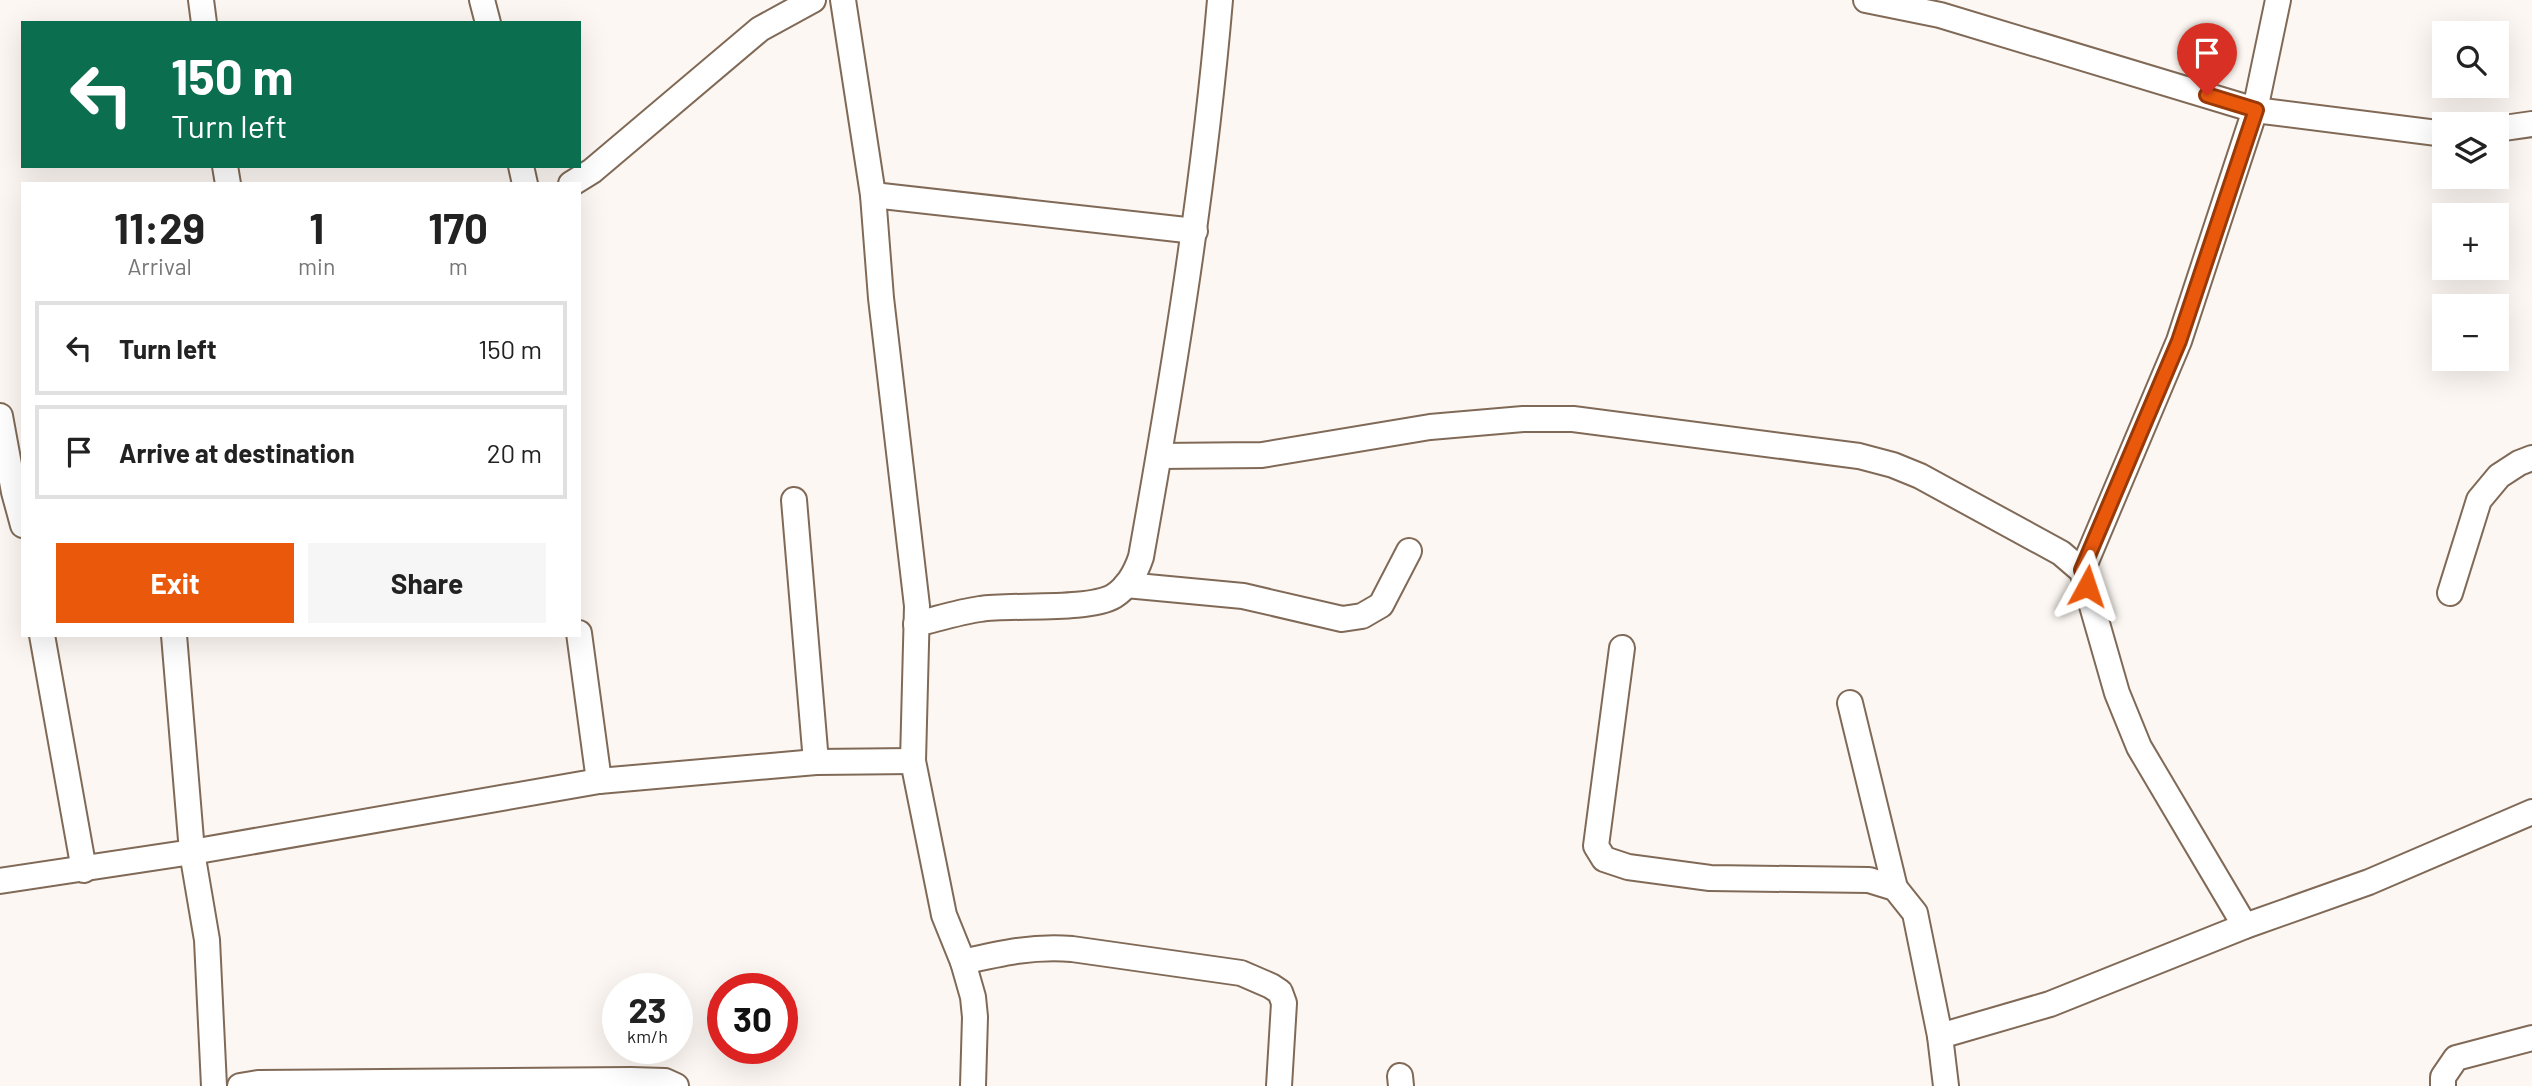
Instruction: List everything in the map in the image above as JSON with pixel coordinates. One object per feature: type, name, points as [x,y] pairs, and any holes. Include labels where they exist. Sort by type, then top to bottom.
[{"type":"street","points":[[201,0],[204,21]]},
{"type":"street","points":[[482,0],[487,21]]},
{"type":"street","points":[[574,182],[592,171],[760,29],[813,0]]},
{"type":"street","points":[[844,0],[873,195],[881,298],[917,606],[913,761],[944,915],[963,962],[973,997],[973,1086]]},
{"type":"street","points":[[916,624],[980,609],[1095,603],[1113,596],[1137,570],[1159,456],[1195,231],[1220,0]]},
{"type":"street","points":[[1866,0],[1940,15],[2256,110],[2432,132]]},
{"type":"street","points":[[2082,570],[2179,341],[2256,110],[2278,0]]},
{"type":"street","points":[[2509,127],[2532,124]]},
{"type":"street","points":[[873,195],[1195,231]]},
{"type":"street","points":[[0,416],[21,511]]},
{"type":"street","points":[[1159,456],[1262,455],[1471,422],[1573,419],[1860,456],[1920,476],[2061,553],[2082,570],[2117,694],[2139,747],[2245,926]]},
{"type":"street","points":[[2449,593],[2479,500],[2499,476],[2532,458]]},
{"type":"street","points":[[794,500],[816,762]]},
{"type":"street","points":[[0,525],[21,524]]},
{"type":"street","points":[[1126,585],[1243,596],[1342,619],[1362,616],[1381,605],[1409,551]]},
{"type":"street","points":[[43,637],[84,870]]},
{"type":"street","points":[[174,637],[192,852],[207,940],[214,1086]]},
{"type":"street","points":[[580,637],[599,781]]},
{"type":"street","points":[[1622,648],[1596,846],[1604,859],[1628,867],[1710,878],[1869,880],[1895,888]]},
{"type":"street","points":[[1850,703],[1895,888],[1915,913],[1940,1035],[1945,1086]]},
{"type":"street","points":[[0,881],[192,852],[599,781],[816,762],[913,761]]},
{"type":"street","points":[[1940,1035],[2050,1004],[2245,926],[2369,882],[2532,812]]},
{"type":"street","points":[[963,962],[1016,950],[1072,948],[1241,973],[1280,992],[1284,1003],[1279,1086]]},
{"type":"street","points":[[2443,1086],[2443,1077],[2456,1058],[2532,1038]]},
{"type":"street","points":[[240,1086],[258,1083],[631,1080],[665,1081],[676,1086]]},
{"type":"route","points":[[2087,586],[2082,570],[2179,341],[2256,110],[2207,95]]}]
